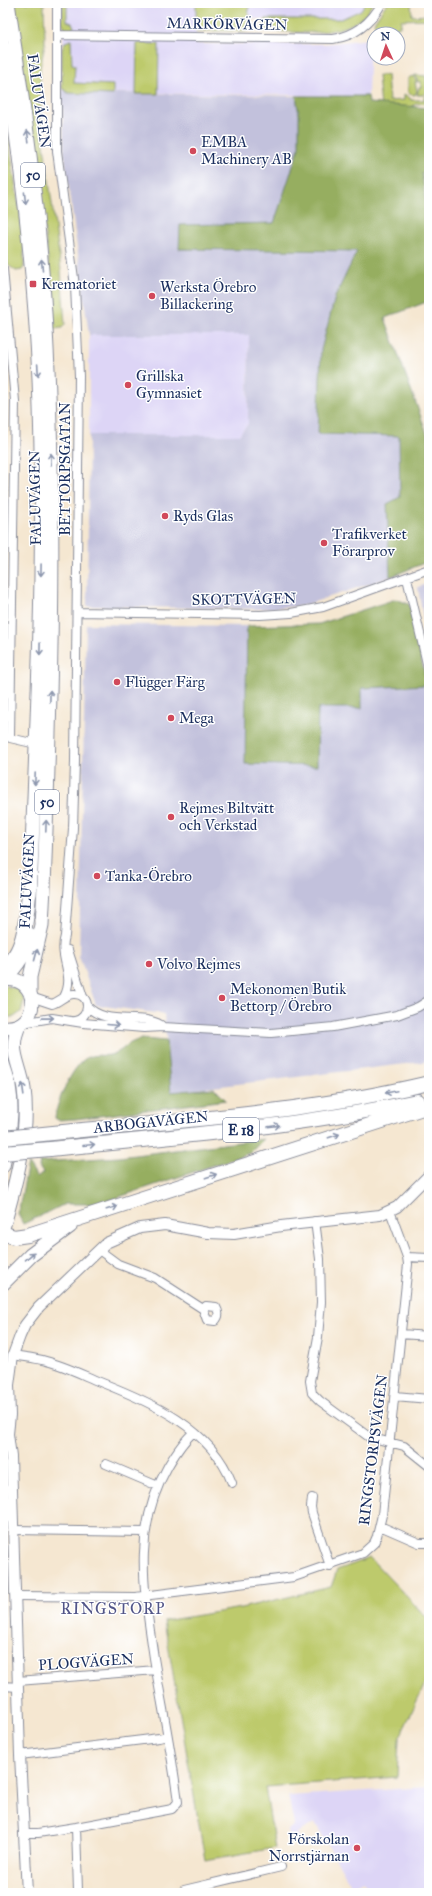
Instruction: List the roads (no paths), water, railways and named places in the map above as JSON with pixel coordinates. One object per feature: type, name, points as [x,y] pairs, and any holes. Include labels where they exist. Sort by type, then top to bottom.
[{"type":"highway","name":"FALUVÄGEN","points":[[3,980],[18,965],[26,947],[52,472],[45,310],[32,166],[8,3]]},
{"type":"highway","name":"FALUVÄGEN","points":[[3,48],[22,169],[32,277],[39,378],[46,603],[43,911],[39,941],[30,977],[31,1011],[21,1024]]},
{"type":"highway","name":"50","points":[[3,965],[14,958],[18,952],[23,933],[30,884]]},
{"type":"highway","points":[[3,980],[18,981],[25,986],[31,995]]},
{"type":"highway","points":[[3,1027],[12,1027],[21,1024]]},
{"type":"highway","points":[[10,1156],[24,1128],[25,1101],[21,1074],[13,1046],[14,1038],[21,1024]]},
{"type":"highway","points":[[3,1064],[9,1082],[12,1102],[10,1156],[3,1228]]},
{"type":"highway","name":"ARBOGAVÄGEN","points":[[3,1138],[171,1123],[274,1111],[351,1099],[429,1084]]},
{"type":"highway","name":"ARBOGAVÄGEN","points":[[10,1156],[50,1149],[287,1124],[351,1114],[429,1099]]},
{"type":"highway","name":"E 18","points":[[3,1233],[14,1237],[28,1235],[429,1106]]},
{"type":"highway","name":"E 18","points":[[3,1129],[73,1132]]},
{"type":"highway","name":"E 18","points":[[3,1283],[31,1255],[58,1234],[69,1228],[75,1219]]},
{"type":"street","name":"BETTORPSGATAN","points":[[57,3],[57,151],[62,200],[71,254],[78,330],[77,612],[73,828],[63,950],[69,986],[64,997]]},
{"type":"street","name":"MARKÖRVÄGEN","points":[[57,35],[333,39],[348,36],[363,28],[375,15],[382,3]]},
{"type":"street","points":[[3,269],[15,401],[10,738],[36,744]]},
{"type":"street","name":"SKOTTVÄGEN","points":[[77,612],[260,615],[286,614],[323,607],[429,569]]},
{"type":"street","points":[[407,578],[429,672]]},
{"type":"street","name":"BETTORPSGATAN","points":[[65,936],[69,959],[87,1006]]},
{"type":"street","points":[[31,995],[52,1004],[64,997],[74,994],[83,997]]},
{"type":"street","points":[[21,1024],[47,1018],[144,1028],[164,1027],[247,1033],[304,1031],[397,1015],[428,1003]]},
{"type":"street","points":[[74,1021],[83,1018],[86,1014],[87,1006]]},
{"type":"street","points":[[87,1006],[100,1016],[145,1021],[164,1027]]},
{"type":"street","points":[[26,1893],[13,1530],[8,1516],[11,1457],[8,1434],[10,1415],[9,1385],[13,1355],[20,1336],[31,1316],[106,1242],[127,1232],[165,1225],[208,1233],[234,1234],[315,1222],[380,1215],[397,1207],[429,1175]]},
{"type":"street","name":"RINGSTORPSVÄGEN","points":[[15,1596],[145,1596],[294,1577],[330,1566],[364,1553],[374,1543],[380,1526],[390,1442],[408,1257],[390,1211]]},
{"type":"street","points":[[315,1222],[320,1259],[321,1302],[318,1337],[310,1381],[312,1393],[320,1401],[369,1437],[404,1446],[429,1466]]},
{"type":"street","points":[[99,1250],[118,1264],[155,1278],[202,1309]]},
{"type":"street","points":[[408,1257],[429,1258]]},
{"type":"street","points":[[400,1334],[429,1336]]},
{"type":"street","points":[[13,1355],[59,1365],[140,1398],[194,1432],[215,1453],[229,1474],[232,1483]]},
{"type":"street","points":[[394,1396],[429,1399]]},
{"type":"street","points":[[24,1833],[38,1833],[76,1827],[167,1810],[176,1806],[178,1802],[145,1596],[143,1555],[145,1532],[158,1486],[172,1460],[194,1432]]},
{"type":"street","points":[[106,1464],[158,1486]]},
{"type":"street","points":[[312,1498],[312,1513],[330,1566]]},
{"type":"street","points":[[380,1526],[419,1543],[429,1542]]},
{"type":"street","points":[[13,1530],[145,1532]]},
{"type":"street","name":"PLOGVÄGEN","points":[[3,1686],[156,1670]]},
{"type":"street","points":[[20,1755],[167,1736]]},
{"type":"street","points":[[76,1827],[78,1891]]},
{"type":"street","points":[[184,1893],[184,1890],[282,1867]]},
{"type":"place","name":"EMBA Machinery AB","points":[[193,151]]},
{"type":"place","name":"Krematoriet","points":[[33,284]]},
{"type":"place","name":"Werksta Örebro Billackering","points":[[152,296]]},
{"type":"place","name":"Grillska Gymnasiet","points":[[128,385]]},
{"type":"place","name":"Ryds Glas","points":[[165,516]]},
{"type":"place","name":"Trafikverket Förarprov","points":[[324,543]]},
{"type":"place","name":"Flügger Färg","points":[[117,682]]},
{"type":"place","name":"Mega","points":[[171,718]]},
{"type":"place","name":"Rejmes Biltvätt och Verkstad","points":[[171,817]]},
{"type":"place","name":"Tanka-Örebro","points":[[97,876]]},
{"type":"place","name":"Volvo Rejmes","points":[[149,964]]},
{"type":"place","name":"Mekonomen Butik Bettorp / Örebro","points":[[222,998]]},
{"type":"place","name":"Förskolan Norrstjärnan","points":[[357,1848]]},
{"type":"district","name":"RINGSTORP","points":[[113,1608]]}]
